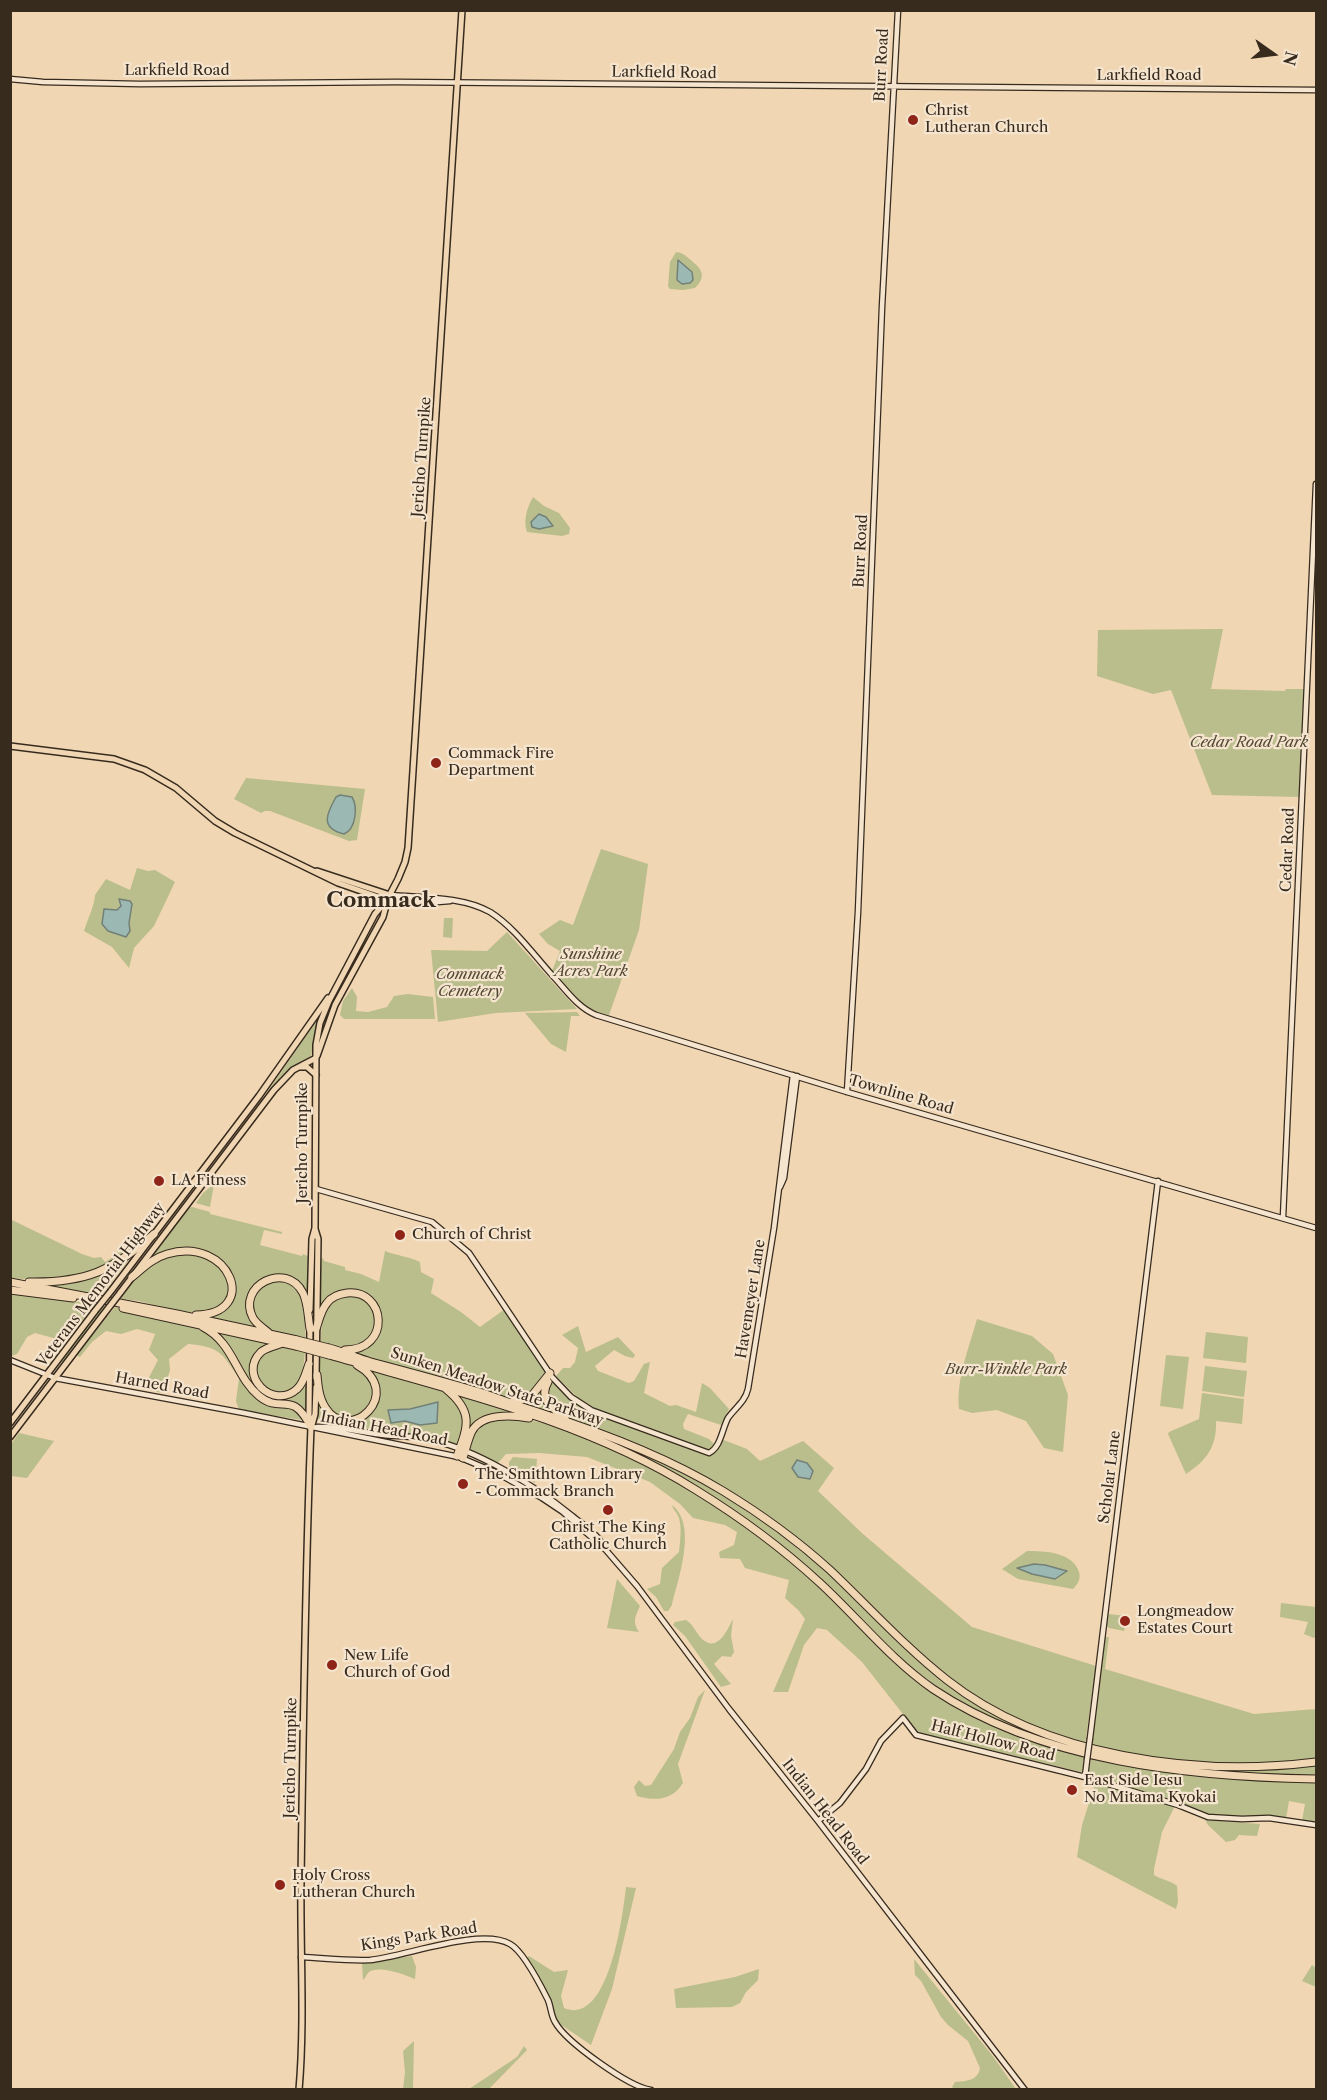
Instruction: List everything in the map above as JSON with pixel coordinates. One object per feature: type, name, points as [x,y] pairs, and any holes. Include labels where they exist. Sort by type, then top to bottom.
[{"type":"highway","points":[[10,1282],[66,1281],[90,1275],[119,1262],[154,1234]]},
{"type":"highway","points":[[132,1277],[156,1258],[182,1251],[202,1254],[224,1265],[232,1284],[231,1293],[224,1306],[209,1314],[177,1314]]},
{"type":"highway","points":[[272,1335],[253,1318],[250,1307],[255,1289],[260,1283],[272,1277],[293,1281],[301,1290],[306,1300],[313,1329]]},
{"type":"highway","name":"Sunken Meadow State Parkway","points":[[10,1282],[272,1335],[329,1351],[347,1360],[445,1387],[556,1424],[651,1464],[739,1517],[822,1585],[881,1645],[908,1668],[933,1688],[985,1718],[1040,1739],[1104,1757],[1235,1777],[1317,1779]]},
{"type":"highway","name":"Sunken Meadow State Parkway","points":[[10,1290],[79,1299],[283,1343],[297,1343]]},
{"type":"highway","points":[[313,1329],[325,1305],[336,1295],[351,1292],[360,1294],[373,1304],[379,1318],[374,1338],[359,1349],[337,1350]]},
{"type":"highway","points":[[192,1323],[212,1333],[222,1342],[257,1394],[269,1401],[298,1407],[311,1427]]},
{"type":"highway","points":[[283,1343],[266,1349],[256,1359],[254,1376],[262,1390],[281,1396],[295,1391],[303,1380],[309,1364]]},
{"type":"highway","name":"Sunken Meadow State Parkway","points":[[329,1351],[337,1350],[569,1421],[689,1472],[773,1524],[828,1569],[912,1650],[948,1681],[976,1700],[1032,1729],[1089,1749],[1151,1760],[1243,1766],[1317,1762]]},
{"type":"highway","points":[[316,1375],[323,1404],[330,1414],[346,1420],[362,1417],[374,1404],[376,1386],[365,1370],[347,1360]]},
{"type":"highway","points":[[504,1401],[523,1401],[530,1398],[551,1375]]},
{"type":"highway","points":[[551,1375],[544,1389],[544,1396],[552,1408],[569,1421]]},
{"type":"highway","points":[[445,1387],[464,1407],[465,1432],[461,1453]]},
{"type":"highway","points":[[461,1453],[477,1424],[486,1419],[519,1417],[556,1424]]},
{"type":"main road","name":"Jericho Turnpike","points":[[316,1058],[328,1022],[348,978],[383,917],[388,898],[406,858],[411,825],[462,10]]},
{"type":"main road","points":[[10,746],[114,759],[145,770],[176,788],[230,830],[338,883],[388,898]]},
{"type":"main road","name":"Jericho Turnpike","points":[[311,1427],[315,1414],[316,1375],[312,1239],[315,1228],[316,1045],[320,1023],[336,987],[375,914],[388,898]]},
{"type":"main road","points":[[353,956],[361,957]]},
{"type":"main road","points":[[353,956],[354,969]]},
{"type":"main road","points":[[348,978],[353,956]]},
{"type":"main road","points":[[328,1022],[332,1002],[342,981],[342,975]]},
{"type":"main road","name":"Veterans Memorial Highway","points":[[10,1423],[247,1113],[336,987]]},
{"type":"main road","name":"Veterans Memorial Highway","points":[[10,1437],[274,1090],[288,1074],[316,1058]]},
{"type":"main road","points":[[298,1067],[307,1067],[316,1075]]},
{"type":"main road","name":"Jericho Turnpike","points":[[299,2090],[302,2045],[302,1779],[311,1427],[309,1364],[313,1329]]},
{"type":"street","name":"Burr Road","points":[[847,1092],[858,912],[882,307],[898,10]]},
{"type":"street","name":"Larkfield Road","points":[[10,79],[140,84],[457,83],[1317,90]]},
{"type":"street","name":"Cedar Road","points":[[1283,1217],[1317,484]]},
{"type":"street","name":"Townline Road","points":[[388,898],[425,903],[461,902],[484,909],[511,930],[585,1011],[695,1047],[847,1092],[1317,1227]]},
{"type":"street","name":"Havemeyer Lane","points":[[551,1375],[571,1398],[581,1405],[707,1453],[713,1451],[727,1421],[744,1399],[748,1389],[780,1190],[779,1179],[795,1076]]},
{"type":"street","name":"Scholar Lane","points":[[1085,1777],[1158,1181]]},
{"type":"street","points":[[315,1189],[432,1222],[469,1253],[551,1375]]},
{"type":"street","name":"Harned Road","points":[[10,1360],[55,1378],[311,1427]]},
{"type":"street","name":"Indian Head Road","points":[[311,1427],[326,1426],[379,1435],[416,1437],[461,1453],[542,1498],[563,1512],[605,1549],[637,1586],[1025,2090]]},
{"type":"street","name":"Indian Head Road","points":[[311,1427],[461,1453]]},
{"type":"street","name":"Half Hollow Road","points":[[818,1821],[840,1803],[866,1769],[881,1741],[903,1718],[916,1735],[1085,1777],[1178,1805],[1208,1817],[1269,1818],[1317,1825]]},
{"type":"street","name":"Kings Park Road","points":[[301,1957],[368,1960],[435,1946],[490,1939],[511,1944],[524,1959],[548,2000],[554,2022],[566,2037],[634,2085],[651,2090]]},
{"type":"green space","points":[[676,252],[697,265],[701,272],[702,278],[695,288],[683,290],[670,289],[668,286],[670,262]]},
{"type":"green space","points":[[533,497],[544,506],[559,513],[570,528],[569,534],[562,536],[527,532],[526,514]]},
{"type":"green space","name":"Cedar Road Park","points":[[1223,629],[1211,689],[1285,691],[1286,689],[1305,689],[1299,797],[1212,795],[1171,690],[1153,694],[1097,676],[1098,630]]},
{"type":"green space","points":[[246,778],[365,789],[357,840],[349,841],[270,811],[261,813],[234,799]]},
{"type":"green space","name":"Sunshine Acres Park","points":[[601,849],[648,864],[639,930],[609,1015],[590,1009],[570,993],[552,971],[560,951],[548,944],[539,934],[560,920],[573,925]]},
{"type":"green space","points":[[137,868],[155,870],[175,882],[154,926],[134,948],[129,968],[112,947],[84,931],[95,895],[106,879],[130,890]]},
{"type":"green space","points":[[444,918],[453,918],[452,938],[443,937]]},
{"type":"green space","name":"Commack Cemetery","points":[[507,932],[577,1009],[496,1013],[438,1022],[431,950],[487,951]]},
{"type":"green space","points":[[352,988],[357,997],[356,1011],[368,1012],[387,1007],[394,996],[408,994],[433,997],[435,1019],[344,1019],[340,1015],[343,1001]]},
{"type":"green space","points":[[577,1012],[580,1016],[571,1016],[566,1052],[551,1044],[525,1013]]},
{"type":"green space","points":[[317,1020],[311,1056],[284,1074],[266,1094]]},
{"type":"green space","points":[[214,1184],[210,1207],[196,1203],[203,1193]]},
{"type":"green space","points":[[188,1208],[210,1212],[210,1214],[282,1232],[282,1234],[264,1230],[260,1245],[310,1257],[308,1302],[292,1279],[260,1281],[249,1306],[262,1329],[200,1316],[221,1310],[233,1281],[231,1272],[219,1260],[191,1250],[146,1263]]},
{"type":"green space","points":[[10,1219],[82,1254],[94,1258],[101,1257],[105,1262],[118,1254],[117,1251],[119,1253],[140,1239],[147,1228],[150,1230],[128,1254],[79,1277],[34,1280],[11,1278]]},
{"type":"green space","points":[[385,1251],[420,1262],[421,1272],[434,1279],[431,1293],[480,1327],[505,1309],[546,1372],[541,1383],[533,1392],[523,1398],[511,1399],[344,1351],[365,1348],[373,1342],[379,1332],[372,1299],[346,1291],[318,1312],[320,1260],[323,1258],[324,1261],[345,1267],[345,1270],[379,1282]]},
{"type":"green space","points":[[179,1253],[208,1259],[223,1269],[228,1276],[229,1285],[227,1296],[220,1308],[207,1312],[187,1312],[121,1299],[144,1270],[159,1260]]},
{"type":"green space","points":[[131,1257],[101,1296],[30,1283],[65,1283]]},
{"type":"green space","points":[[285,1279],[299,1289],[305,1307],[305,1339],[268,1329],[262,1325],[254,1313],[252,1299],[259,1287],[268,1282]]},
{"type":"green space","points":[[11,1293],[95,1304],[68,1339],[57,1339],[35,1333],[27,1337],[17,1354],[12,1356]]},
{"type":"green space","points":[[340,1296],[360,1297],[371,1306],[378,1320],[370,1341],[348,1349],[321,1342],[321,1328],[326,1310]]},
{"type":"green space","points":[[102,1305],[107,1306],[63,1363],[61,1362]]},
{"type":"green space","points":[[115,1307],[199,1327],[219,1340],[257,1397],[293,1407],[303,1418],[302,1420],[239,1410],[236,1401],[239,1378],[219,1352],[207,1347],[188,1344],[169,1359],[170,1370],[163,1393],[143,1389],[158,1360],[149,1350],[155,1334],[137,1329],[121,1334],[106,1331],[92,1342],[80,1357],[76,1355]]},
{"type":"green space","name":"Burr-Winkle Park","points":[[977,1319],[1032,1336],[1053,1354],[1068,1395],[1063,1452],[1044,1448],[1026,1421],[997,1410],[972,1413],[959,1409],[961,1375]]},
{"type":"green space","points":[[578,1326],[586,1352],[618,1337],[635,1355],[633,1358],[614,1350],[595,1366],[598,1371],[629,1383],[634,1381],[644,1364],[650,1362],[644,1393],[670,1406],[676,1405],[696,1412],[702,1383],[710,1388],[729,1409],[721,1425],[688,1414],[683,1424],[684,1429],[709,1439],[714,1444],[712,1448],[707,1451],[585,1405],[556,1376],[563,1368],[570,1368],[575,1362],[578,1348],[562,1335]]},
{"type":"green space","points":[[214,1328],[279,1343],[254,1360],[255,1382],[277,1397],[303,1385],[307,1387],[306,1414],[294,1403],[276,1402],[260,1395],[214,1332]]},
{"type":"green space","points":[[1206,1332],[1248,1337],[1246,1363],[1203,1358]]},
{"type":"green space","points":[[280,1346],[305,1352],[302,1380],[289,1393],[275,1393],[258,1382],[257,1363],[260,1358],[267,1351]]},
{"type":"green space","points":[[1166,1355],[1189,1357],[1183,1409],[1160,1406]]},
{"type":"green space","points":[[320,1356],[353,1364],[368,1375],[373,1391],[372,1399],[364,1413],[350,1419],[341,1417],[325,1404],[320,1386]]},
{"type":"green space","points":[[361,1365],[430,1386],[453,1397],[460,1404],[464,1414],[459,1445],[433,1438],[371,1431],[319,1420],[317,1416],[318,1394],[337,1420],[368,1415],[377,1387]]},
{"type":"green space","points":[[1205,1366],[1247,1371],[1244,1397],[1202,1391]]},
{"type":"green space","points":[[549,1376],[543,1392],[560,1416],[518,1403],[522,1403]]},
{"type":"green space","points":[[552,1381],[573,1402],[584,1408],[707,1455],[717,1452],[721,1439],[747,1449],[760,1461],[803,1441],[834,1468],[818,1491],[863,1534],[972,1627],[1096,1666],[1085,1745],[1047,1733],[989,1706],[951,1682],[773,1521],[618,1436],[561,1413],[547,1399],[547,1386]]},
{"type":"green space","points":[[458,1393],[535,1418],[496,1416],[468,1432]]},
{"type":"green space","points":[[1202,1393],[1244,1399],[1242,1424],[1216,1421],[1215,1438],[1209,1452],[1186,1474],[1168,1434],[1199,1419]]},
{"type":"green space","points":[[517,1418],[549,1424],[606,1444],[696,1492],[756,1532],[819,1585],[890,1657],[969,1712],[1084,1754],[1084,1771],[917,1732],[862,1662],[827,1630],[817,1628],[804,1645],[788,1692],[773,1692],[805,1619],[785,1598],[789,1580],[745,1568],[740,1559],[720,1558],[719,1552],[734,1545],[737,1532],[725,1525],[693,1518],[680,1504],[650,1482],[587,1457],[539,1453],[506,1454],[497,1464],[471,1451],[469,1442],[477,1428],[484,1422],[491,1419]]},
{"type":"green space","points":[[587,1430],[675,1466],[751,1511],[804,1550],[945,1682],[1039,1734],[1038,1736],[988,1717],[943,1691],[901,1660],[747,1520],[663,1467]]},
{"type":"green space","points":[[19,1433],[54,1441],[27,1478],[11,1476],[11,1444]]},
{"type":"green space","points":[[513,1457],[537,1459],[535,1483],[509,1470],[509,1462]]},
{"type":"green space","points":[[672,1505],[680,1514],[684,1525],[684,1553],[672,1605],[668,1611],[664,1611],[656,1597],[647,1589],[660,1584],[662,1568],[679,1552],[680,1522]]},
{"type":"green space","points":[[1027,1551],[1057,1554],[1071,1560],[1079,1572],[1079,1579],[1073,1589],[1018,1579],[1002,1569]]},
{"type":"green space","points":[[617,1579],[640,1606],[635,1619],[639,1632],[607,1628]]},
{"type":"green space","points":[[1281,1603],[1316,1607],[1316,1637],[1304,1634],[1308,1622],[1280,1617]]},
{"type":"green space","points":[[1108,1614],[1128,1616],[1124,1631],[1109,1628],[1106,1625]]},
{"type":"green space","points":[[733,1619],[731,1636],[734,1652],[731,1657],[722,1656],[714,1664],[731,1684],[721,1687],[685,1636],[673,1625],[675,1622],[686,1620],[702,1639],[713,1643],[725,1634]]},
{"type":"green space","points":[[1105,1637],[1109,1637],[1105,1669],[1254,1714],[1316,1709],[1316,1759],[1259,1763],[1203,1762],[1147,1756],[1091,1745]]},
{"type":"green space","points":[[705,1690],[678,1764],[683,1783],[674,1793],[662,1798],[650,1799],[637,1796],[634,1787],[639,1780],[645,1786],[651,1785],[674,1749],[698,1697]]},
{"type":"green space","points":[[1092,1755],[1145,1766],[1316,1781],[1316,1822],[1302,1821],[1305,1804],[1289,1801],[1286,1819],[1219,1816],[1204,1813],[1166,1798],[1089,1775]]},
{"type":"green space","points":[[1316,1763],[1316,1776],[1229,1774],[1161,1765]]},
{"type":"green space","points":[[1095,1784],[1175,1806],[1162,1832],[1154,1875],[1177,1886],[1176,1909],[1077,1857],[1082,1825]]},
{"type":"green space","points":[[1205,1820],[1260,1824],[1257,1836],[1239,1835],[1235,1840],[1226,1842]]},
{"type":"green space","points":[[626,1887],[636,1888],[612,1989],[591,2045],[557,2022],[547,1992],[526,1958],[529,1956],[554,1972],[568,1970],[561,1996],[564,2008],[579,2009],[592,2001],[603,1985],[611,1965]]},
{"type":"green space","points":[[412,1956],[416,1967],[415,1979],[392,1971],[374,1970],[369,1972],[363,1980],[362,1963]]},
{"type":"green space","points":[[914,1959],[992,2055],[1016,2089],[954,2089],[952,2087],[955,2082],[967,2081],[977,2076],[980,2068],[968,2041],[941,2017],[921,1981],[915,1975]]},
{"type":"green space","points":[[1312,1965],[1316,1968],[1316,1987],[1302,1981]]},
{"type":"green space","points":[[759,1969],[758,1980],[746,1992],[740,2003],[732,2007],[676,2008],[674,1989],[735,1977]]},
{"type":"green space","points":[[414,2041],[413,2089],[403,2089],[405,2072],[403,2051]]},
{"type":"green space","points":[[524,2046],[527,2050],[489,2089],[469,2089],[517,2057]]},
{"type":"water","points":[[678,260],[692,272],[693,280],[690,283],[682,284],[677,280]]},
{"type":"water","points":[[539,514],[546,517],[553,526],[539,529],[532,527],[531,522]]},
{"type":"water","points":[[340,795],[352,797],[355,806],[353,823],[344,834],[331,828],[327,819],[336,797]]},
{"type":"water","points":[[119,899],[130,901],[132,904],[130,931],[126,937],[108,931],[102,924],[104,909],[117,910],[121,906]]},
{"type":"water","points":[[438,1402],[437,1423],[420,1425],[405,1421],[391,1423],[388,1410],[410,1409]]},
{"type":"water","points":[[797,1460],[807,1463],[813,1471],[810,1479],[798,1477],[792,1468]]},
{"type":"water","points":[[1034,1564],[1067,1571],[1055,1579],[1017,1568]]},
{"type":"place","name":"Christ Lutheran Church","points":[[913,120]]},
{"type":"place","name":"Commack Fire Department","points":[[436,763]]},
{"type":"place","name":"LA Fitness","points":[[159,1181]]},
{"type":"place","name":"Church of Christ","points":[[400,1235]]},
{"type":"place","name":"The Smithtown Library - Commack Branch","points":[[463,1484]]},
{"type":"place","name":"Christ The King Catholic Church","points":[[608,1510]]},
{"type":"place","name":"Longmeadow Estates Court","points":[[1125,1621]]},
{"type":"place","name":"New Life Church of God","points":[[332,1665]]},
{"type":"place","name":"East Side Iesu No Mitama Kyokai","points":[[1072,1790]]},
{"type":"place","name":"Holy Cross Lutheran Church","points":[[280,1885]]},
{"type":"district","name":"Commack","points":[[381,901]]}]
